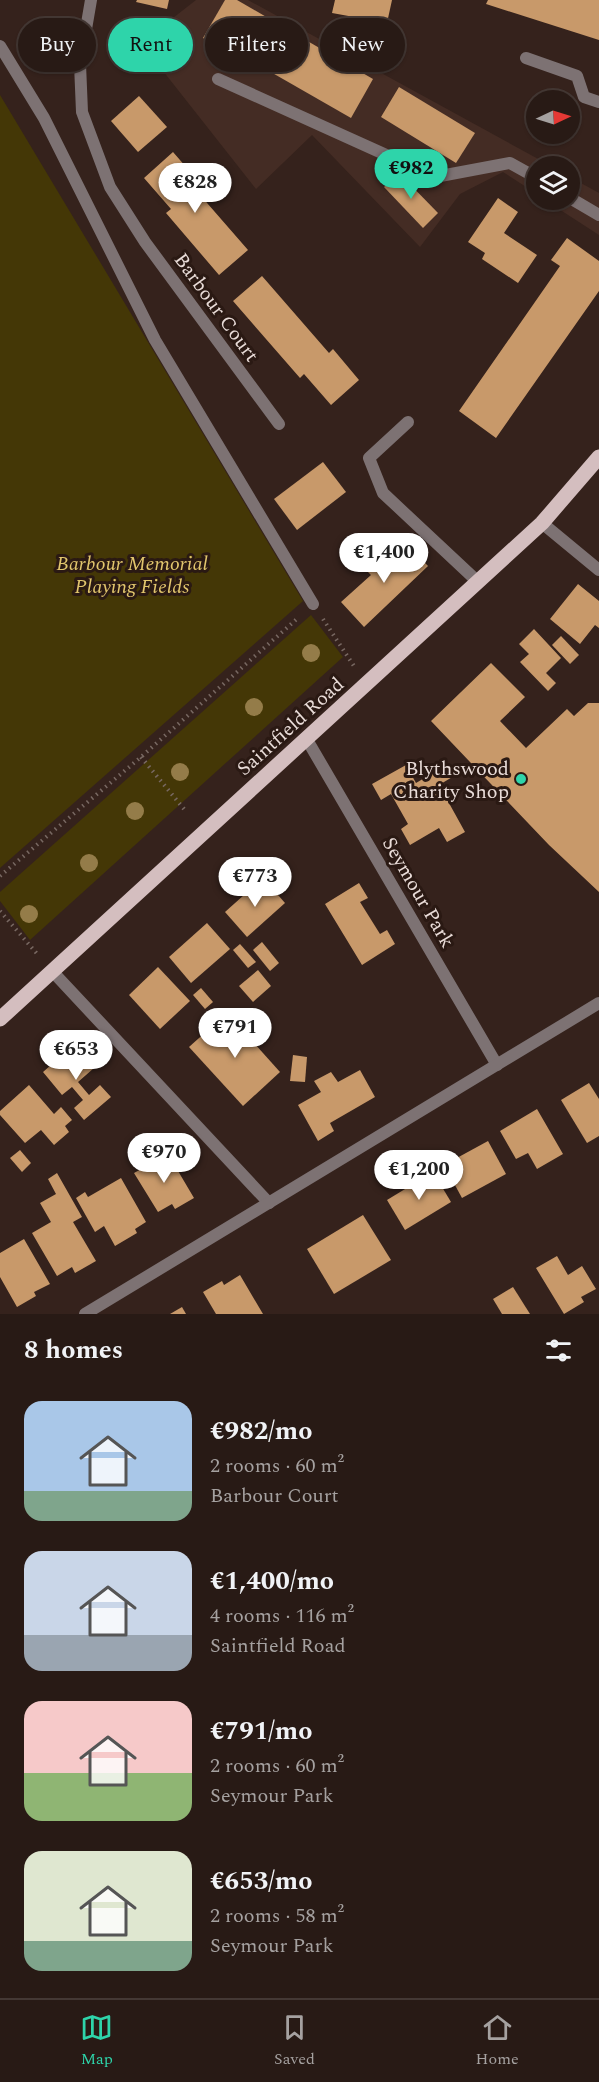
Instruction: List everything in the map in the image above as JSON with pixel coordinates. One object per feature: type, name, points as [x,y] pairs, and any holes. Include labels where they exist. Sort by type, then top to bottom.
[{"type":"main road","name":"Saintfield Road","points":[[0,1019],[542,523],[599,457]]},
{"type":"street","name":"Barbour Court","points":[[88,18],[91,0]]},
{"type":"street","points":[[0,46],[44,118],[155,340],[313,604]]},
{"type":"street","points":[[526,58],[577,76],[584,96],[599,102]]},
{"type":"street","name":"Barbour Court","points":[[80,72],[82,112],[110,187],[145,242],[279,424]]},
{"type":"street","points":[[218,79],[435,177],[510,163],[526,172]]},
{"type":"street","points":[[580,204],[599,215]]},
{"type":"street","points":[[408,423],[369,458],[383,493],[477,581]]},
{"type":"street","points":[[542,523],[599,570]]},
{"type":"street","name":"Seymour Park","points":[[306,738],[497,1065]]},
{"type":"street","points":[[53,972],[269,1203]]},
{"type":"street","points":[[85,1314],[599,1003]]},
{"type":"path","points":[[0,876],[141,757],[313,604],[367,685]]},
{"type":"path","points":[[141,757],[184,809]]},
{"type":"path","points":[[0,911],[53,972]]},
{"type":"shaded area","points":[[196,0],[248,0],[281,18],[205,18],[205,72],[308,72],[308,33],[320,39],[320,72],[379,72],[533,156],[526,156],[526,187],[503,172],[460,194],[420,247],[312,135],[256,189],[164,72],[193,72],[193,18],[173,18]]},
{"type":"shaded area","points":[[580,183],[599,193],[599,235],[560,210],[580,210]]},
{"type":"green space","name":"Barbour Memorial Playing Fields","points":[[0,95],[303,601],[0,868]]},
{"type":"green space","points":[[311,615],[343,657],[30,940],[0,901],[0,892]]},
{"type":"building","points":[[137,0],[169,0],[167,9],[136,2]]},
{"type":"building","points":[[225,0],[237,0],[268,18],[215,18]]},
{"type":"building","points":[[335,0],[392,0],[388,18],[360,18],[332,13]]},
{"type":"building","points":[[488,0],[599,0],[599,40],[486,4]]},
{"type":"building","points":[[308,41],[320,48],[320,72],[361,72],[373,79],[351,118],[271,72],[308,72]]},
{"type":"building","points":[[399,87],[475,133],[456,163],[381,117]]},
{"type":"building","points":[[139,96],[167,127],[138,152],[111,121]]},
{"type":"building","points":[[173,152],[200,183],[194,188],[248,250],[219,275],[166,213],[171,209],[144,178]]},
{"type":"building","points":[[399,173],[438,213],[423,228],[384,187]]},
{"type":"building","points":[[498,198],[518,212],[504,233],[537,255],[518,283],[482,259],[485,253],[468,242]]},
{"type":"building","points":[[567,238],[599,261],[599,291],[496,438],[459,411],[560,266],[551,260]]},
{"type":"building","points":[[262,276],[329,353],[333,349],[359,380],[331,405],[304,374],[300,378],[233,301]]},
{"type":"building","points":[[323,462],[346,492],[297,530],[274,499]]},
{"type":"building","points":[[405,542],[428,566],[364,627],[341,602],[371,575],[365,569],[376,558],[382,564]]},
{"type":"building","points":[[578,584],[599,601],[599,628],[595,625],[580,644],[550,619]]},
{"type":"building","points":[[534,629],[561,658],[546,673],[556,683],[548,691],[520,662],[529,654],[519,644]]},
{"type":"building","points":[[561,636],[579,655],[570,664],[552,645]]},
{"type":"building","points":[[491,663],[525,697],[500,721],[526,748],[567,709],[574,716],[588,703],[599,703],[599,892],[549,845],[431,721]]},
{"type":"building","points":[[448,764],[454,776],[439,785],[465,832],[447,842],[439,828],[410,845],[401,829],[408,824],[391,794],[381,800],[372,784],[406,765],[416,783]]},
{"type":"building","points":[[263,878],[285,903],[247,937],[225,912]]},
{"type":"building","points":[[359,883],[368,898],[360,902],[380,934],[387,930],[395,944],[362,965],[325,904]]},
{"type":"building","points":[[207,923],[230,949],[191,983],[169,957]]},
{"type":"building","points":[[262,942],[279,963],[270,971],[253,950]]},
{"type":"building","points":[[240,944],[256,962],[248,968],[233,950]]},
{"type":"building","points":[[158,967],[190,1001],[160,1029],[129,995]]},
{"type":"building","points":[[258,970],[271,986],[253,1002],[239,986]]},
{"type":"building","points":[[201,988],[213,1002],[205,1009],[193,995]]},
{"type":"building","points":[[227,1013],[280,1072],[243,1106],[189,1047]]},
{"type":"building","points":[[74,1045],[94,1068],[78,1082],[89,1095],[100,1085],[111,1097],[84,1120],[74,1108],[83,1100],[72,1087],[62,1095],[43,1072]]},
{"type":"building","points":[[293,1055],[307,1057],[305,1082],[290,1081]]},
{"type":"building","points":[[360,1070],[375,1097],[330,1123],[334,1131],[318,1141],[298,1105],[321,1092],[314,1081],[331,1072],[338,1082]]},
{"type":"building","points":[[589,1083],[599,1099],[599,1136],[587,1143],[561,1100]]},
{"type":"building","points":[[29,1085],[54,1114],[61,1107],[72,1120],[65,1126],[69,1132],[54,1145],[41,1130],[25,1143],[0,1115],[0,1111]]},
{"type":"building","points":[[537,1109],[563,1154],[537,1169],[528,1153],[516,1159],[500,1131]]},
{"type":"building","points":[[172,1136],[184,1155],[175,1161],[163,1142]]},
{"type":"building","points":[[488,1141],[506,1174],[462,1198],[444,1165]]},
{"type":"building","points":[[20,1150],[31,1163],[22,1172],[10,1158]]},
{"type":"building","points":[[168,1154],[194,1198],[175,1209],[172,1204],[158,1212],[134,1173]]},
{"type":"building","points":[[433,1172],[451,1202],[405,1230],[387,1200]]},
{"type":"building","points":[[57,1173],[82,1217],[73,1222],[96,1261],[75,1273],[72,1267],[57,1276],[32,1233],[51,1222],[40,1203],[56,1194],[48,1179]]},
{"type":"building","points":[[121,1178],[146,1222],[135,1229],[137,1233],[115,1246],[104,1226],[95,1232],[76,1198],[85,1192],[88,1197]]},
{"type":"building","points":[[363,1215],[391,1260],[334,1294],[307,1249]]},
{"type":"building","points":[[24,1239],[50,1284],[34,1292],[36,1296],[17,1307],[0,1277],[0,1253]]},
{"type":"building","points":[[557,1256],[568,1275],[582,1266],[596,1289],[581,1297],[584,1302],[564,1314],[536,1268]]},
{"type":"building","points":[[240,1275],[263,1314],[216,1314],[203,1292],[222,1281],[224,1285]]},
{"type":"building","points":[[513,1287],[530,1314],[502,1314],[493,1299]]},
{"type":"building","points":[[182,1307],[186,1314],[170,1314]]},
{"type":"place","name":"Blythswood Charity Shop","points":[[521,779]]}]
